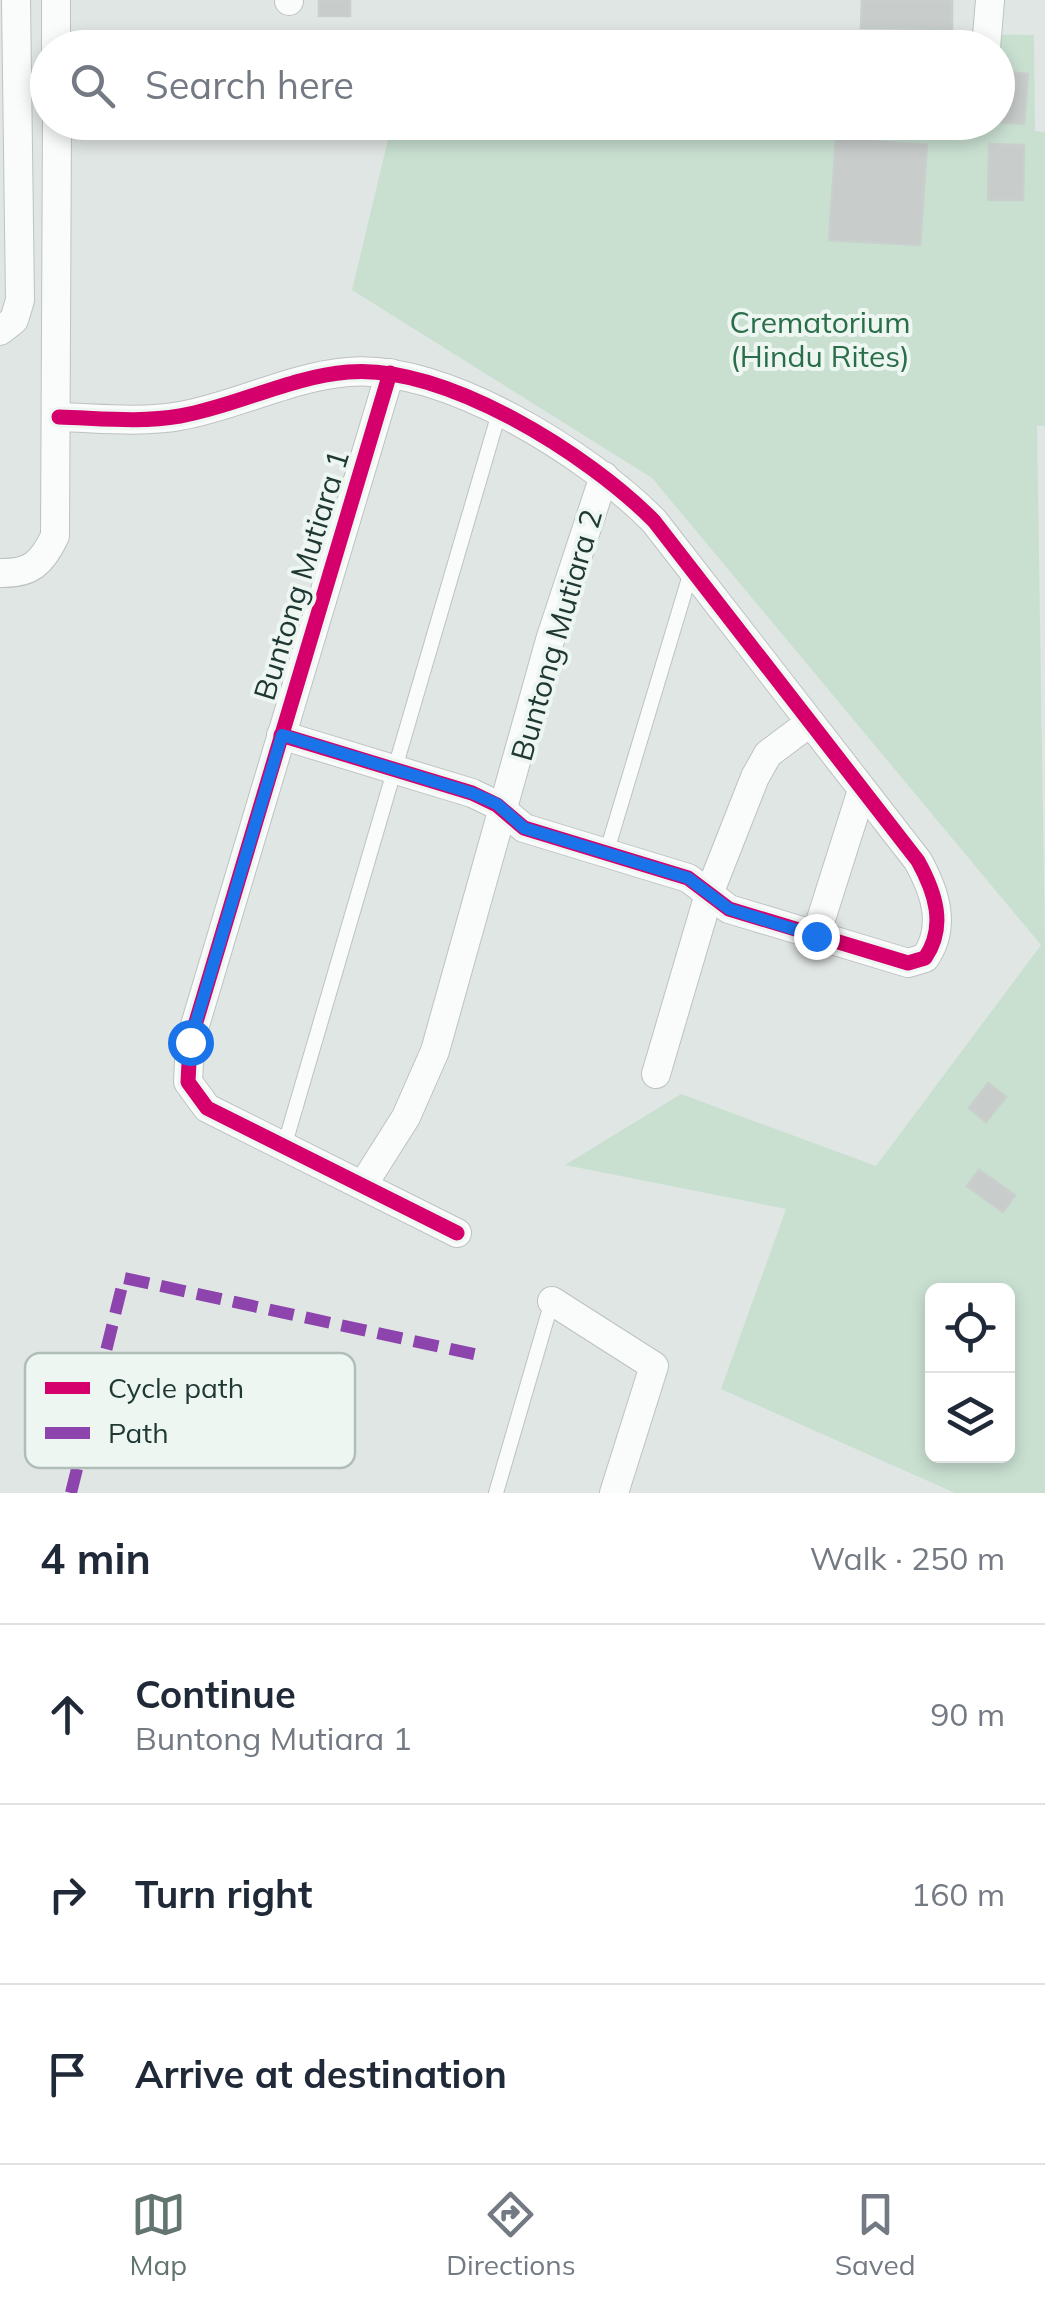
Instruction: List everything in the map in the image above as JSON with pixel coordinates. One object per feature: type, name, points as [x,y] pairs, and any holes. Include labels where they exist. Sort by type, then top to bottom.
[{"type":"street","points":[[0,331],[14,320],[20,300],[10,203],[8,37],[16,0]]},
{"type":"street","points":[[56,0],[56,30]]},
{"type":"street","points":[[988,30],[990,0]]},
{"type":"street","points":[[10,574],[43,561],[55,536],[57,140]]},
{"type":"street","points":[[58,417],[179,416],[306,378],[352,371],[390,373],[455,390],[604,476],[654,521],[692,567],[931,885],[937,906],[933,946],[925,958],[908,962],[729,909],[688,878],[524,828],[472,793],[282,735]]},
{"type":"street","name":"Buntong Mutiara 1","points":[[390,373],[187,1064],[194,1096],[207,1108],[457,1233]]},
{"type":"street","name":"Buntong Mutiara 2","points":[[363,1185],[406,1117],[435,1052],[550,640],[604,476]]},
{"type":"street","points":[[656,1074],[710,894],[755,777],[768,754],[808,724]]},
{"type":"street","points":[[816,936],[862,790]]},
{"type":"street","points":[[552,1300],[654,1366],[614,1493]]},
{"type":"lane","points":[[284,1147],[499,413]]},
{"type":"lane","points":[[606,854],[692,567]]},
{"type":"lane","points":[[496,1493],[552,1300]]},
{"type":"green space","name":"Crematorium (Hindu Rites)","points":[[1015,35],[1034,35],[1035,131],[1045,132],[1045,426],[1037,426],[1045,945],[1045,1493],[955,1493],[721,1389],[786,1209],[565,1165],[681,1094],[876,1166],[1041,945],[652,478],[352,290],[388,140],[1015,140]]},
{"type":"building","points":[[319,0],[350,0],[350,16],[319,16]]},
{"type":"building","points":[[862,0],[952,0],[952,29],[861,28]]},
{"type":"building","points":[[1015,73],[1028,74],[1024,124],[1015,123]]},
{"type":"building","points":[[836,140],[927,145],[920,245],[829,240]]},
{"type":"building","points":[[989,144],[1024,145],[1023,200],[988,200]]},
{"type":"building","points":[[988,1083],[1006,1097],[986,1122],[969,1108]]},
{"type":"building","points":[[979,1170],[1015,1195],[1003,1212],[967,1186]]},
{"type":"marked path","points":[[106,1353],[124,1278],[478,1355]]},
{"type":"marked path","points":[[71,1493],[77,1468]]},
{"type":"cycle path","points":[[59,417],[165,418],[326,375],[386,373],[427,382],[470,398],[554,442],[626,495],[654,521],[918,861],[936,909],[936,934],[925,958],[908,963],[729,909],[688,878],[524,828],[497,805],[472,793],[281,735]]},
{"type":"cycle path","points":[[390,373],[190,1042],[188,1082],[207,1108],[457,1233]]},
{"type":"route","points":[[190,1042],[282,735],[472,793],[497,804],[524,828],[688,878],[729,909],[816,936]]}]
